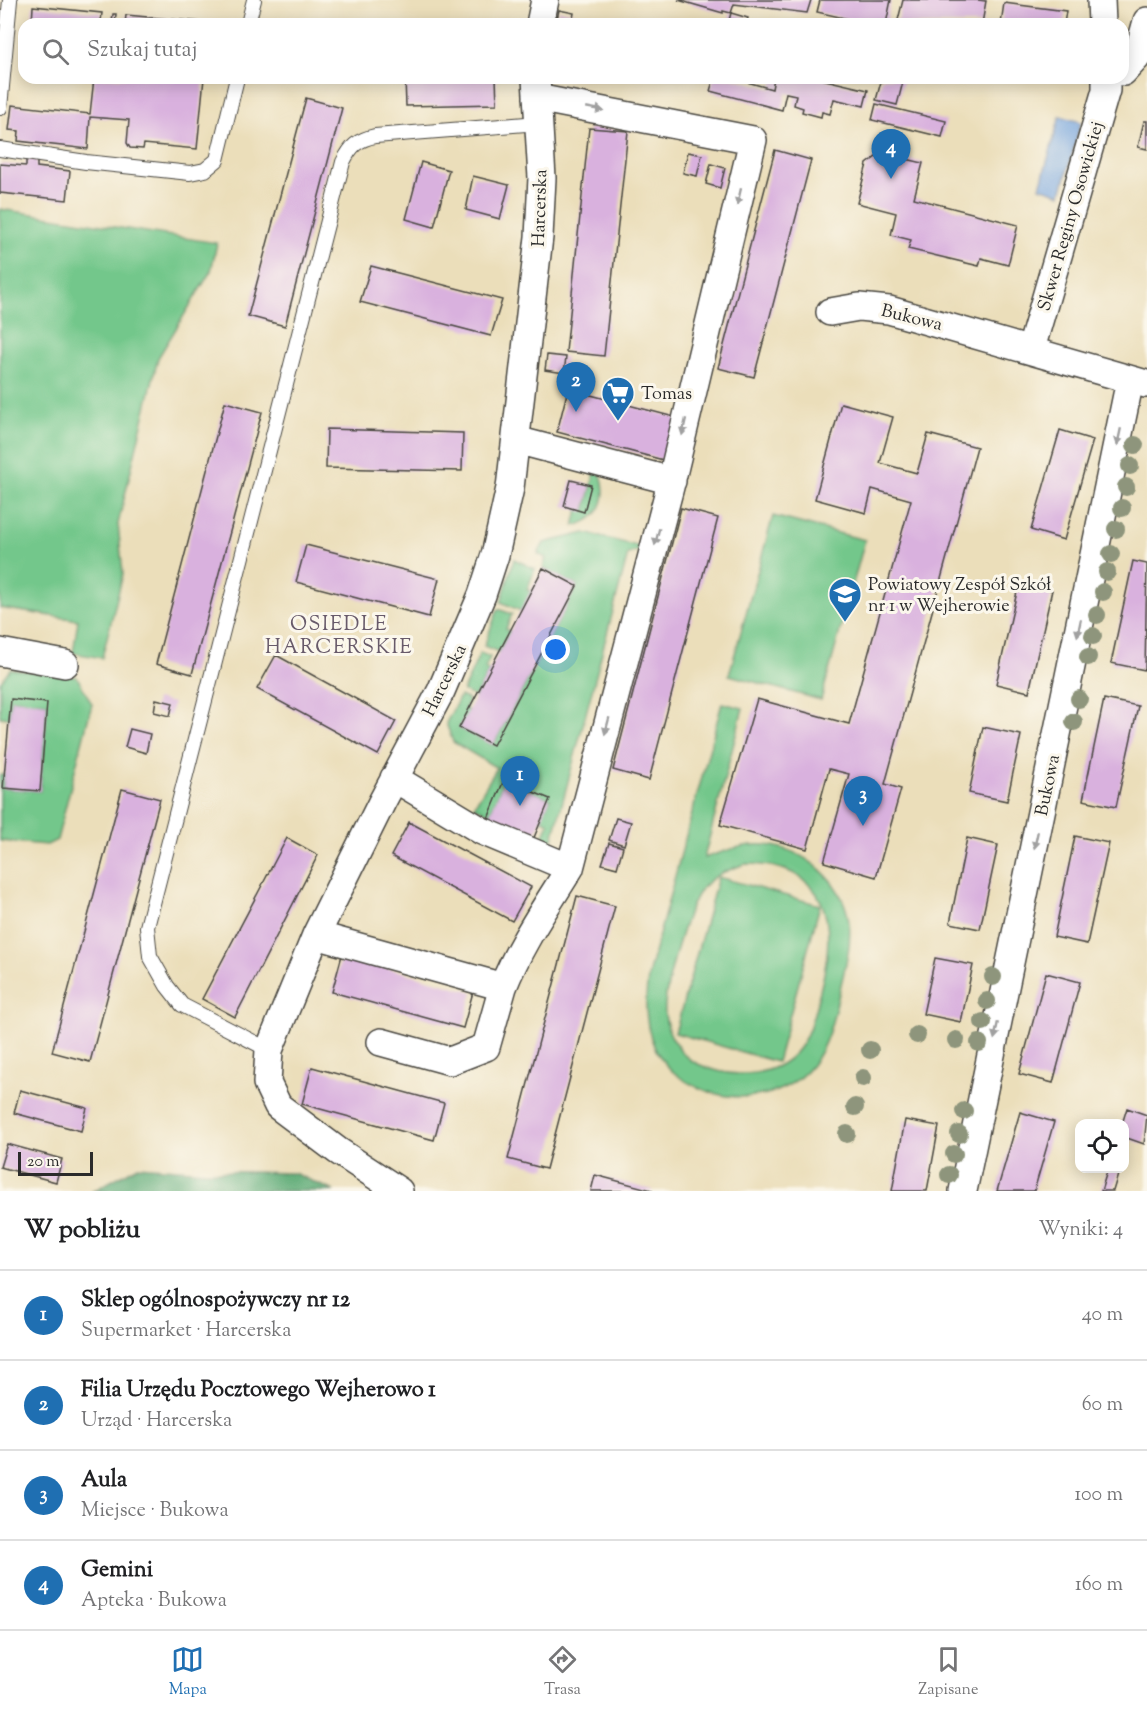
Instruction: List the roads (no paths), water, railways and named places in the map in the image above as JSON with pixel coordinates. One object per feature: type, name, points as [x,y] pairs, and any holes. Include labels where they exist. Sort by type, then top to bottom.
[{"type":"street","points":[[541,18],[545,0]]},
{"type":"street","points":[[1101,0],[1102,18]]},
{"type":"street","name":"Skwer Reginy Osowickiej","points":[[1129,65],[1137,57],[1147,21]]},
{"type":"street","name":"Skwer Reginy Osowickiej","points":[[1033,342],[1112,84]]},
{"type":"street","points":[[381,1042],[450,1061],[486,1047],[503,987],[523,944],[570,868],[672,481],[753,140],[537,100]]},
{"type":"street","name":"Harcerska","points":[[399,1191],[338,1151],[278,1106],[267,1083],[269,1050],[316,935],[394,778],[441,691],[482,596],[502,523],[516,440],[540,237],[542,178],[537,100]]},
{"type":"street","name":"Bukowa","points":[[830,312],[859,307],[889,310],[1139,382],[963,1191]]},
{"type":"street","points":[[516,440],[672,481]]},
{"type":"street","points":[[0,652],[65,664]]},
{"type":"street","points":[[394,778],[482,831],[570,868]]},
{"type":"street","points":[[316,935],[503,987]]},
{"type":"lane","points":[[0,108],[10,0]]},
{"type":"lane","points":[[250,18],[254,0]]},
{"type":"lane","points":[[0,148],[190,173],[205,170],[217,160],[236,84]]},
{"type":"lane","points":[[269,1050],[182,1005],[166,986],[150,956],[147,927],[343,162],[350,147],[360,139],[537,100]]},
{"type":"water","points":[[1060,116],[1081,122],[1061,194],[1040,187]]},
{"type":"place","name":"Gemini","points":[[891,179]]},
{"type":"place","name":"Filia Urzędu Pocztowego Wejherowo 1","points":[[576,412]]},
{"type":"place","name":"Tomas","points":[[618,422]]},
{"type":"place","name":"Powiatowy Zespół Szkół nr 1 w Wejherowie","points":[[845,623]]},
{"type":"place","name":"Sklep ogólnospożywczy nr 12","points":[[520,806]]},
{"type":"place","name":"Aula","points":[[863,826]]},
{"type":"district","name":"OSIEDLE HARCERSKIE","points":[[339,634]]}]
